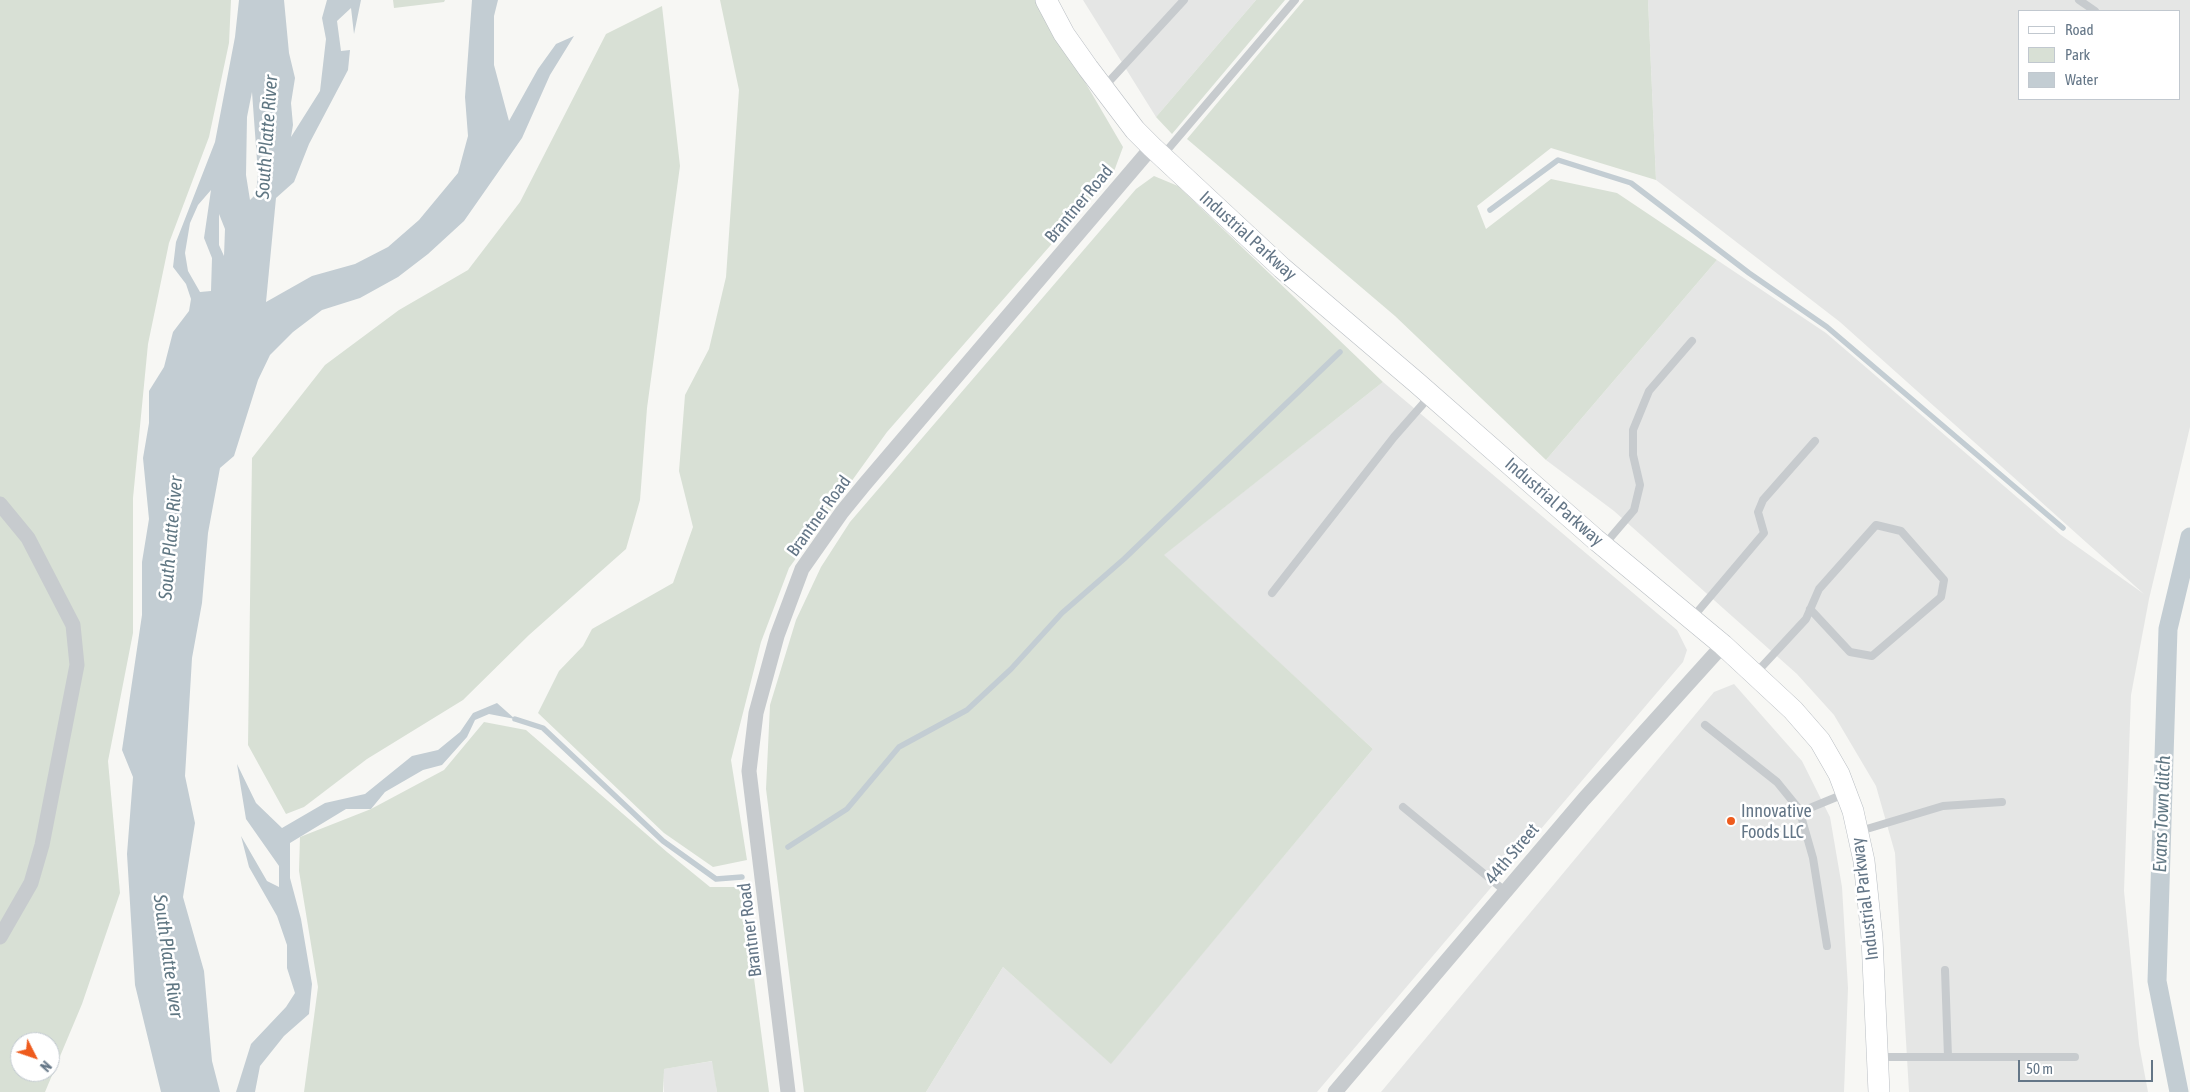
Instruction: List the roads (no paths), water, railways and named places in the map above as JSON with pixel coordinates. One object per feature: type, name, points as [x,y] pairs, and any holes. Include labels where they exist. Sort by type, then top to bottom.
[{"type":"street","name":"Industrial Parkway","points":[[1046,0],[1064,34],[1103,88],[1135,130],[1157,152],[1282,268],[1604,546],[1723,645],[1793,710],[1820,741],[1839,774],[1846,793],[1858,832],[1868,890],[1879,1092]]},
{"type":"street","name":"Brantner Road","points":[[788,1092],[749,771],[756,713],[777,636],[802,569],[858,492],[1157,152]]},
{"type":"street","points":[[0,504],[28,538],[73,625],[77,665],[42,845],[32,883],[0,937]]},
{"type":"street","name":"44th Street","points":[[1335,1092],[1584,799],[1723,645]]},
{"type":"lane","points":[[1103,88],[1184,0]]},
{"type":"lane","points":[[1157,152],[1295,0]]},
{"type":"lane","points":[[2079,0],[2094,10]]},
{"type":"lane","points":[[1604,546],[1634,510],[1640,485],[1633,455],[1633,430],[1649,391],[1692,341]]},
{"type":"lane","points":[[1272,593],[1394,438],[1431,395]]},
{"type":"lane","points":[[1691,618],[1764,533],[1758,512],[1763,500],[1815,441]]},
{"type":"lane","points":[[1755,674],[1806,619],[1810,609],[1819,588],[1876,525],[1901,531],[1944,580],[1942,597],[1872,656],[1850,652],[1810,609]]},
{"type":"lane","points":[[1705,725],[1778,782],[1792,797],[1800,812],[1813,858],[1827,946]]},
{"type":"lane","points":[[1800,812],[1846,793]]},
{"type":"lane","points":[[1858,832],[1943,806],[2002,802]]},
{"type":"lane","points":[[1402,808],[1505,891]]},
{"type":"lane","points":[[1945,970],[1948,1057]]},
{"type":"lane","points":[[1878,1057],[2075,1057]]},
{"type":"water","name":"South Platte River","points":[[239,0],[284,0],[289,53],[295,78],[291,103],[293,125],[291,137],[320,91],[326,39],[322,18],[327,0],[361,0],[354,34],[351,8],[337,21],[341,51],[350,50],[348,70],[309,144],[294,182],[276,198],[266,302],[312,276],[355,264],[388,247],[419,220],[458,173],[468,136],[465,97],[472,0],[498,0],[494,16],[494,65],[509,121],[538,69],[556,44],[574,36],[550,75],[522,138],[464,221],[428,254],[398,277],[360,298],[322,310],[293,332],[270,355],[258,380],[234,456],[220,468],[208,533],[202,603],[192,658],[185,776],[195,823],[183,897],[204,971],[212,1061],[220,1092],[161,1092],[135,985],[127,854],[133,777],[122,750],[142,615],[142,562],[149,519],[143,458],[149,423],[149,391],[164,367],[173,332],[189,311],[191,299],[186,284],[173,267],[176,242],[215,142],[235,37]],"holes":[[[252,92],[258,174],[256,194],[250,200],[246,175],[247,117]],[[211,190],[204,238],[212,258],[211,291],[200,292],[188,271],[185,253],[190,223],[198,205]],[[219,214],[225,229],[224,256],[219,245]]]},
{"type":"water","points":[[497,703],[515,719],[489,714],[475,720],[467,737],[442,765],[423,770],[385,792],[371,809],[346,809],[290,843],[290,878],[301,919],[312,984],[309,1014],[284,1036],[260,1066],[255,1092],[236,1092],[251,1044],[286,1007],[295,993],[287,968],[287,945],[277,916],[249,867],[241,836],[267,881],[279,887],[279,866],[246,819],[237,764],[256,803],[282,828],[325,803],[365,794],[412,756],[438,750],[460,732],[473,713]]},
{"type":"waterway","points":[[1490,210],[1558,160],[1631,183],[1749,273],[1827,327],[2063,528]]},
{"type":"waterway","points":[[788,847],[847,809],[899,747],[967,710],[1011,669],[1062,613],[1124,559],[1340,352]]},
{"type":"waterway","name":"Evans Town ditch","points":[[2179,1092],[2157,981],[2168,629],[2190,537]]},
{"type":"waterway","points":[[515,719],[543,728],[663,841],[716,879],[742,877]]},
{"type":"place","name":"Innovative Foods LLC","points":[[1731,821]]}]
